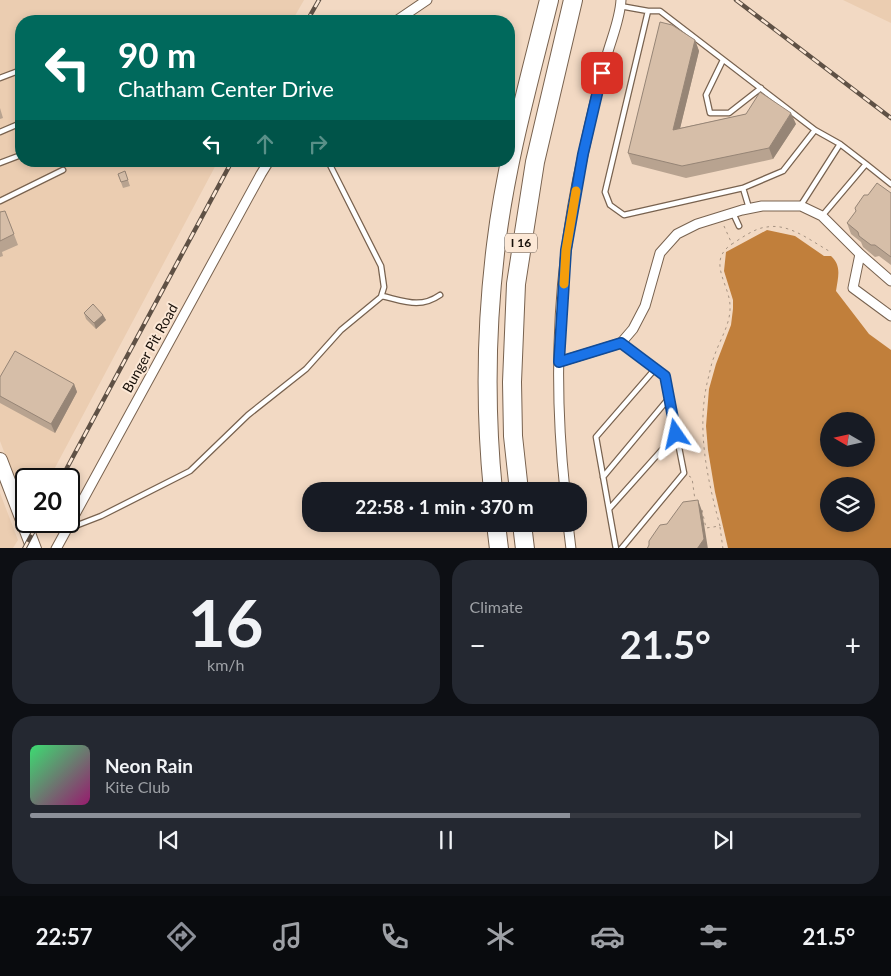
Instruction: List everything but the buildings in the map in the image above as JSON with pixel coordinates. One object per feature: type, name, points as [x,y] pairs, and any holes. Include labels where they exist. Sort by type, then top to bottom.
[{"type":"highway","name":"I 16","points":[[515,140],[549,0]]},
{"type":"highway","name":"I 16","points":[[517,482],[513,436],[512,382],[516,284],[535,162],[574,0]]},
{"type":"highway","name":"I 16","points":[[492,482],[488,351],[496,244],[510,167]]},
{"type":"highway","points":[[497,532],[499,548]]},
{"type":"highway","points":[[523,532],[524,548]]},
{"type":"street","points":[[405,15],[427,0]]},
{"type":"street","points":[[564,482],[559,416],[559,362],[566,250],[583,154],[621,3]]},
{"type":"street","name":"Bunger Pit Road","points":[[80,504],[266,167]]},
{"type":"street","points":[[559,362],[621,343],[634,329],[646,306],[660,253],[677,234],[698,224],[734,216],[749,208],[800,206],[822,216],[860,254],[891,281]]},
{"type":"street","points":[[860,254],[853,288],[891,316]]},
{"type":"street","points":[[0,460],[34,548]]},
{"type":"street","points":[[569,532],[571,548]]},
{"type":"street","name":"Bunger Pit Road","points":[[56,548],[64,533]]},
{"type":"lane","points":[[621,3],[648,11],[660,11],[815,130],[840,144],[891,184]]},
{"type":"lane","points":[[648,11],[604,192],[610,205],[624,215],[742,188],[783,171],[815,130]]},
{"type":"lane","points":[[724,60],[706,95],[710,113],[729,113],[761,88]]},
{"type":"lane","points":[[0,78],[15,72]]},
{"type":"lane","points":[[0,132],[15,126]]},
{"type":"lane","points":[[800,206],[840,144]]},
{"type":"lane","points":[[0,163],[15,158]]},
{"type":"lane","points":[[822,216],[866,164]]},
{"type":"lane","points":[[80,524],[101,516],[190,471],[248,415],[306,368],[341,330],[382,296],[384,287],[381,266],[331,167]]},
{"type":"lane","points":[[0,200],[63,170]]},
{"type":"lane","points":[[742,188],[749,208]]},
{"type":"lane","points":[[734,216],[739,226]]},
{"type":"lane","points":[[382,296],[419,304],[432,301],[440,295]]},
{"type":"lane","points":[[621,343],[665,376],[684,473],[621,548]]},
{"type":"lane","points":[[616,548],[596,437],[655,369]]},
{"type":"lane","points":[[603,477],[669,398]]},
{"type":"lane","points":[[609,509],[676,434]]},
{"type":"path","points":[[732,244],[723,225],[734,216]]},
{"type":"path","points":[[724,548],[709,485],[702,427],[707,382],[714,357],[728,322],[730,307],[720,271],[725,248],[768,226],[801,235],[829,251]]},
{"type":"path","points":[[684,473],[692,478],[695,502]]},
{"type":"path","points":[[696,511],[703,509],[706,528],[720,526]]},
{"type":"shaded area","points":[[0,0],[304,0],[295,15],[15,15],[15,167],[215,167],[55,468],[15,468],[15,481],[0,441]]},
{"type":"shaded area","points":[[843,0],[891,0],[891,23]]},
{"type":"shaded area","points":[[767,230],[795,236],[824,256],[831,256],[838,268],[836,291],[869,334],[891,350],[891,548],[728,548],[715,492],[706,426],[709,389],[716,364],[731,325],[733,309],[733,300],[724,271],[726,252]]},
{"type":"shaded area","points":[[0,493],[18,540],[13,548],[0,548]]},
{"type":"railway","points":[[310,15],[319,0]]},
{"type":"railway","points":[[736,0],[891,118]]},
{"type":"railway","points":[[67,468],[229,167]]},
{"type":"railway","points":[[25,548],[33,533]]},
{"type":"slow traffic","points":[[564,284],[566,250],[576,191]]},
{"type":"route","points":[[602,73],[573,203],[566,250],[559,362],[621,343],[665,376],[676,434]]}]
